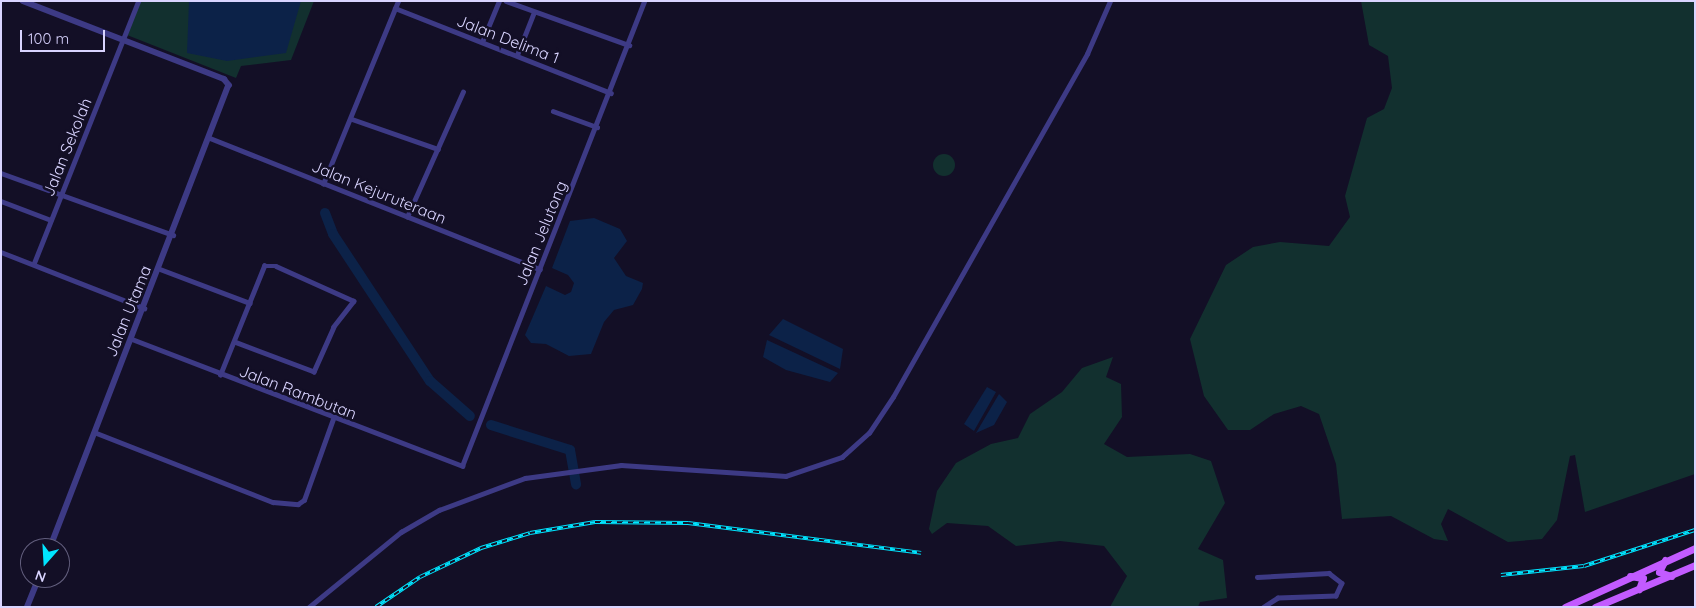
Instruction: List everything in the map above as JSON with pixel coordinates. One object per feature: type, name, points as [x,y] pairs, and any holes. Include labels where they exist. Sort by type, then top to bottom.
[{"type":"main road","points":[[1566,607],[1667,558],[1695,548]]},
{"type":"main road","points":[[1667,558],[1659,572],[1671,576]]},
{"type":"main road","points":[[1595,607],[1695,565]]},
{"type":"main road","points":[[1628,576],[1643,578],[1638,590]]},
{"type":"street","points":[[23,1],[122,40]]},
{"type":"street","points":[[30,1],[46,9]]},
{"type":"street","name":"Jalan Sekolah","points":[[34,263],[138,1]]},
{"type":"street","points":[[324,184],[352,119],[398,1]]},
{"type":"street","points":[[482,42],[499,1]]},
{"type":"street","points":[[506,1],[628,45]]},
{"type":"street","name":"Jalan Jelutong","points":[[454,466],[466,460],[611,93],[644,1]]},
{"type":"street","points":[[309,607],[368,554],[438,510],[484,492],[561,470],[582,468],[674,465],[786,476],[828,464],[857,445],[893,397],[1086,54],[1110,1]]},
{"type":"street","name":"Jalan Delima 1","points":[[395,8],[611,93]]},
{"type":"street","points":[[517,55],[534,12]]},
{"type":"street","name":"Jalan Utama","points":[[54,538],[94,432],[160,269],[229,83],[122,40]]},
{"type":"street","points":[[407,217],[463,92]]},
{"type":"street","points":[[553,111],[597,127]]},
{"type":"street","points":[[352,119],[438,149]]},
{"type":"street","name":"Jalan Kejuruteraan","points":[[210,138],[540,269]]},
{"type":"street","points":[[1,173],[173,235]]},
{"type":"street","points":[[1,201],[51,220]]},
{"type":"street","points":[[1,252],[34,263],[144,308]]},
{"type":"street","points":[[220,375],[250,303],[267,265],[345,293],[354,301],[334,327],[314,372],[234,342]]},
{"type":"street","points":[[160,269],[250,303]]},
{"type":"street","name":"Jalan Rambutan","points":[[132,339],[454,466]]},
{"type":"street","points":[[94,432],[273,502],[298,504],[304,500],[333,419]]},
{"type":"street","points":[[1257,577],[1329,573],[1342,583],[1336,596],[1278,598],[1264,607]]},
{"type":"street","points":[[28,607],[35,588]]},
{"type":"green space","points":[[140,1],[314,1],[291,60],[241,66],[236,78],[127,35]]},
{"type":"green space","points":[[1361,1],[1695,1],[1695,474],[1585,512],[1575,455],[1570,456],[1557,520],[1542,539],[1508,542],[1448,509],[1441,524],[1448,541],[1434,539],[1391,516],[1342,519],[1336,464],[1319,414],[1301,406],[1274,414],[1250,430],[1228,430],[1204,396],[1190,339],[1226,265],[1253,247],[1280,242],[1329,246],[1350,217],[1345,196],[1367,118],[1384,109],[1392,88],[1388,56],[1369,45]]},
{"type":"green space","points":[[944,154],[952,157],[955,165],[952,173],[944,176],[936,173],[933,165],[936,157]]},
{"type":"green space","points":[[1113,357],[1106,377],[1121,384],[1122,417],[1104,444],[1127,457],[1190,454],[1211,461],[1225,503],[1198,549],[1223,560],[1227,598],[1200,602],[1198,607],[1110,607],[1127,576],[1104,546],[1060,541],[1016,546],[988,526],[947,523],[932,534],[929,529],[937,491],[956,463],[991,444],[1018,438],[1030,414],[1062,392],[1082,368]]},
{"type":"water","points":[[189,1],[301,1],[286,53],[227,61],[187,53]]},
{"type":"water","points":[[594,218],[620,229],[627,241],[614,258],[626,276],[643,283],[642,289],[633,305],[614,310],[604,322],[591,354],[569,356],[546,344],[531,343],[525,335],[546,286],[565,295],[571,292],[574,283],[568,275],[552,268],[570,221]]},
{"type":"water","points":[[783,319],[843,349],[840,369],[769,335]]},
{"type":"water","points":[[767,340],[838,373],[830,382],[786,370],[763,357]]},
{"type":"water","points":[[987,387],[996,392],[974,431],[964,424]]},
{"type":"water","points":[[999,394],[1007,402],[994,425],[976,433]]},
{"type":"waterway","points":[[325,213],[333,234],[430,381],[470,416]]},
{"type":"waterway","points":[[491,425],[570,450],[576,484]]},
{"type":"railway","points":[[376,607],[420,577],[481,548],[530,533],[595,522],[688,523],[921,553]]},
{"type":"railway","points":[[1501,575],[1584,566],[1695,530]]}]
